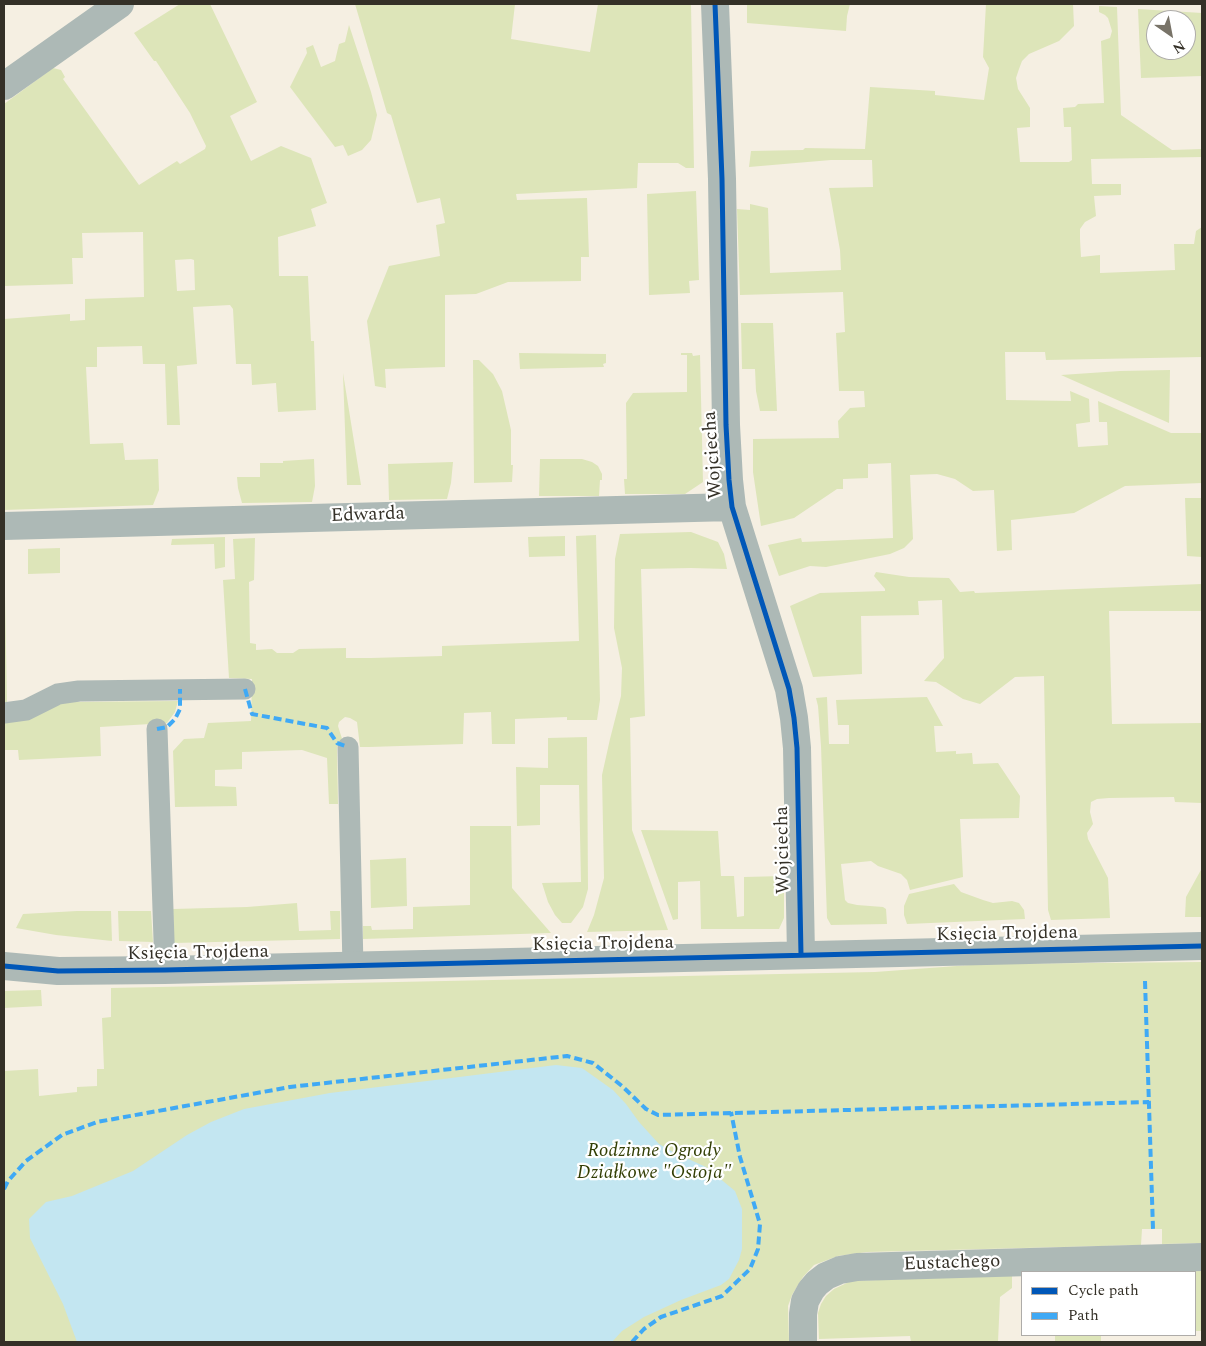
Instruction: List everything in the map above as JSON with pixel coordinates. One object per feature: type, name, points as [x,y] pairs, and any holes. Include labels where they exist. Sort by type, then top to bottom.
[{"type":"street","points":[[4,86],[120,4]]},
{"type":"street","name":"Wojciecha","points":[[715,4],[722,179],[726,425],[729,480],[732,507],[789,689],[794,718],[797,748],[801,955]]},
{"type":"street","name":"Edwarda","points":[[4,526],[732,507]]},
{"type":"street","name":"Księcia Trojdena","points":[[4,966],[58,971],[353,967],[1202,946]]},
{"type":"street","name":"Eustachego","points":[[803,1342],[805,1301],[811,1290],[826,1276],[840,1270],[857,1267],[1202,1257]]},
{"type":"lane","points":[[4,712],[26,710],[58,694],[79,691],[245,689]]},
{"type":"lane","points":[[156,729],[165,970]]},
{"type":"lane","points":[[348,747],[353,967]]},
{"type":"green space","points":[[180,4],[210,4],[257,102],[230,116],[251,161],[281,146],[311,158],[327,203],[311,209],[316,226],[278,237],[279,276],[308,276],[311,341],[314,341],[316,410],[278,412],[276,383],[252,385],[251,364],[236,364],[233,309],[230,305],[193,307],[197,364],[177,366],[180,425],[167,425],[165,364],[143,364],[142,346],[97,347],[97,367],[86,367],[90,444],[123,443],[125,460],[158,459],[159,490],[153,505],[4,510],[4,319],[70,314],[70,321],[85,320],[85,299],[144,297],[143,232],[82,233],[83,258],[72,258],[73,284],[4,286],[4,104],[53,68],[61,70],[65,77],[63,79],[139,185],[177,161],[180,164],[205,149],[206,146],[190,113],[156,61],[154,61],[134,33]],"holes":[[[175,260],[194,260],[195,290],[177,291]]]},
{"type":"green space","points":[[355,4],[515,4],[511,39],[590,52],[598,4],[691,4],[694,168],[686,168],[678,163],[638,163],[637,188],[516,194],[517,200],[587,198],[589,257],[581,257],[581,281],[508,282],[476,294],[445,295],[445,367],[385,369],[386,388],[375,386],[367,321],[389,266],[440,256],[436,225],[445,223],[440,198],[417,203],[391,115],[387,113]]},
{"type":"green space","points":[[747,4],[850,4],[846,31],[747,23]]},
{"type":"green space","points":[[986,4],[1073,4],[1074,26],[1059,41],[1029,54],[1022,61],[1019,69],[1016,78],[1018,89],[1030,108],[1030,127],[1017,128],[1020,162],[1069,162],[1072,160],[1071,127],[1064,127],[1063,108],[1075,107],[1078,104],[1104,103],[1101,41],[1110,38],[1112,31],[1108,18],[1099,12],[1099,6],[1117,7],[1121,115],[1172,150],[1202,149],[1202,157],[1091,159],[1092,184],[1121,184],[1121,195],[1094,196],[1096,216],[1085,222],[1080,229],[1080,239],[1081,257],[1100,255],[1100,273],[1175,270],[1174,244],[1194,244],[1196,231],[1202,227],[1202,357],[1046,360],[1045,352],[1005,352],[1006,400],[1071,401],[1070,391],[1089,399],[1090,422],[1076,424],[1078,447],[1108,445],[1107,422],[1099,422],[1098,401],[1171,433],[1202,433],[1202,483],[1125,486],[1074,513],[1011,520],[1012,550],[997,551],[994,490],[973,491],[955,479],[937,474],[910,475],[913,539],[904,548],[890,554],[826,567],[810,566],[779,576],[768,545],[801,538],[802,542],[893,538],[891,463],[868,464],[868,478],[843,479],[843,489],[837,489],[794,518],[761,526],[753,472],[753,439],[839,438],[838,421],[850,408],[865,407],[864,391],[839,391],[836,333],[845,332],[843,292],[740,295],[737,209],[750,210],[750,204],[768,208],[770,273],[841,270],[840,250],[829,188],[873,187],[872,160],[831,160],[749,167],[751,151],[803,150],[805,148],[865,149],[870,87],[935,91],[935,95],[984,100],[989,68],[983,57]]},
{"type":"green space","points":[[1138,9],[1154,10],[1146,10],[1146,60],[1196,60],[1196,13],[1202,13],[1202,76],[1141,78]]},
{"type":"green space","points":[[349,25],[377,115],[371,140],[362,150],[348,156],[343,145],[335,147],[290,87],[307,53],[306,48],[313,45],[321,67],[335,61],[339,44],[345,42]]},
{"type":"green space","points":[[696,191],[699,280],[689,281],[690,293],[649,295],[647,194]]},
{"type":"green space","points":[[741,323],[773,323],[777,411],[760,411],[756,391],[755,369],[742,369]]},
{"type":"green space","points":[[519,353],[606,354],[606,363],[603,364],[604,367],[520,369]]},
{"type":"green space","points":[[681,353],[692,353],[693,356],[700,355],[703,482],[685,494],[625,494],[624,479],[627,479],[626,403],[633,393],[687,392],[687,355],[681,355]]},
{"type":"green space","points":[[473,360],[479,360],[493,374],[502,391],[511,430],[512,482],[474,483]]},
{"type":"green space","points":[[1170,370],[1169,423],[1061,375],[1120,371]]},
{"type":"green space","points":[[343,373],[361,485],[347,485]]},
{"type":"green space","points":[[314,459],[315,486],[312,502],[242,503],[237,477],[260,477],[260,463],[283,463],[283,461]]},
{"type":"green space","points":[[540,459],[582,459],[592,462],[598,466],[602,474],[599,496],[539,496]]},
{"type":"green space","points":[[453,462],[447,499],[389,500],[388,464]]},
{"type":"green space","points":[[1185,498],[1202,498],[1202,557],[1187,556]]},
{"type":"green space","points":[[691,532],[718,542],[724,554],[727,569],[641,569],[645,716],[630,718],[632,830],[668,930],[587,932],[594,915],[604,878],[602,775],[621,696],[622,668],[614,628],[615,559],[620,534]]},
{"type":"green space","points":[[596,535],[600,700],[597,720],[567,720],[567,717],[515,719],[515,744],[492,744],[491,712],[464,713],[463,744],[360,747],[357,722],[345,717],[339,722],[338,726],[344,745],[337,746],[338,804],[329,804],[327,758],[302,750],[242,752],[242,769],[215,770],[215,786],[236,787],[237,806],[175,807],[173,751],[184,739],[204,738],[208,723],[251,721],[252,679],[229,678],[223,580],[235,579],[233,539],[255,538],[254,580],[249,582],[250,643],[256,644],[256,650],[272,649],[277,653],[293,653],[299,649],[346,648],[346,658],[371,658],[442,656],[442,646],[579,641],[576,536]]},
{"type":"green space","points":[[565,536],[565,556],[529,557],[528,537]]},
{"type":"green space","points":[[225,537],[225,567],[215,569],[214,544],[171,545],[172,539]]},
{"type":"green space","points":[[4,542],[7,702],[4,702]]},
{"type":"green space","points":[[60,548],[60,573],[28,574],[28,549]]},
{"type":"green space","points":[[876,572],[909,577],[949,578],[960,592],[974,591],[975,593],[1202,584],[1202,640],[1201,611],[1109,611],[1112,724],[1202,723],[1202,803],[1175,802],[1174,797],[1109,798],[1097,799],[1091,802],[1090,812],[1093,824],[1087,833],[1088,839],[1108,878],[1110,918],[1051,920],[1048,910],[1044,676],[1015,677],[980,704],[963,699],[936,682],[924,681],[944,658],[942,600],[918,601],[919,615],[861,616],[862,674],[813,677],[790,606],[820,593],[885,591],[874,576]]},
{"type":"green space","points":[[827,697],[829,744],[849,744],[849,725],[838,725],[836,700],[927,697],[943,726],[934,726],[936,752],[956,751],[956,754],[972,753],[973,764],[998,763],[1020,796],[1019,818],[960,819],[963,877],[910,890],[907,880],[901,874],[878,866],[871,861],[841,864],[845,900],[848,903],[857,905],[883,907],[886,909],[887,924],[831,925],[827,918],[821,746],[816,698]]},
{"type":"green space","points":[[178,701],[175,712],[167,723],[100,727],[101,756],[19,760],[18,750],[4,750],[4,722],[65,702]]},
{"type":"green space","points":[[587,737],[588,889],[583,907],[571,923],[562,923],[548,902],[542,883],[581,882],[579,785],[540,785],[540,825],[517,826],[516,767],[548,768],[548,738]]},
{"type":"green space","points":[[470,826],[511,826],[512,888],[551,933],[363,939],[363,926],[371,926],[372,930],[413,929],[413,907],[470,905]]},
{"type":"green space","points":[[641,830],[718,831],[721,876],[734,876],[737,917],[744,916],[744,877],[784,876],[784,918],[779,929],[701,929],[700,881],[678,882],[678,919],[673,920]]},
{"type":"green space","points":[[406,858],[407,906],[371,908],[370,860]]},
{"type":"green space","points":[[1202,868],[1202,917],[1185,917],[1186,897]]},
{"type":"green space","points":[[954,884],[961,892],[993,903],[1012,901],[1019,903],[1024,910],[1025,919],[907,924],[904,906],[909,894]]},
{"type":"green space","points":[[297,903],[299,931],[331,930],[330,911],[340,911],[340,939],[174,943],[173,909],[247,907]]},
{"type":"green space","points":[[111,911],[112,941],[56,935],[16,928],[23,914]]},
{"type":"green space","points":[[118,911],[151,911],[153,942],[119,941]]},
{"type":"green space","name":"Rodzinne Ogrody Działkowe \"Ostoja\"","points":[[1202,962],[1202,1243],[1162,1244],[1162,1229],[1142,1229],[1141,1245],[867,1252],[838,1256],[814,1265],[803,1277],[792,1295],[788,1306],[789,1342],[4,1342],[4,1071],[38,1069],[39,1096],[77,1092],[77,1087],[97,1086],[97,1069],[104,1069],[102,1018],[111,1017],[111,988],[875,972],[984,964]]},
{"type":"green space","points":[[41,990],[42,1006],[4,1008],[4,991]]},
{"type":"green space","points":[[1196,1271],[1202,1271],[1202,1331],[1196,1331]]},
{"type":"green space","points":[[1012,1275],[1012,1288],[1000,1297],[998,1342],[911,1342],[910,1336],[819,1339],[818,1313],[821,1304],[834,1289],[851,1281]]},
{"type":"green space","points":[[1055,1336],[1101,1336],[1101,1342],[1055,1342]]},
{"type":"water","points":[[556,1065],[582,1068],[613,1090],[659,1144],[706,1167],[735,1191],[742,1209],[742,1249],[739,1260],[729,1279],[721,1285],[644,1317],[622,1331],[612,1342],[77,1342],[63,1304],[30,1238],[29,1219],[46,1202],[72,1196],[133,1171],[187,1135],[211,1122],[244,1109],[330,1093]]},
{"type":"marked path","points":[[157,729],[167,727],[175,719],[180,709],[180,689]]},
{"type":"marked path","points":[[245,689],[252,714],[327,728],[337,743],[348,747]]},
{"type":"marked path","points":[[1145,981],[1153,1229]]},
{"type":"marked path","points":[[4,1189],[8,1181],[26,1161],[62,1135],[97,1122],[290,1087],[567,1056],[593,1063],[622,1086],[646,1109],[658,1115],[1149,1102]]},
{"type":"marked path","points":[[632,1342],[644,1329],[661,1317],[722,1296],[750,1269],[758,1249],[760,1224],[740,1157],[731,1112]]},
{"type":"cycle path","points":[[715,4],[722,179],[726,425],[729,480],[732,507],[789,689],[794,718],[797,748],[801,955]]},
{"type":"cycle path","points":[[4,966],[58,971],[165,970],[1202,946]]}]
